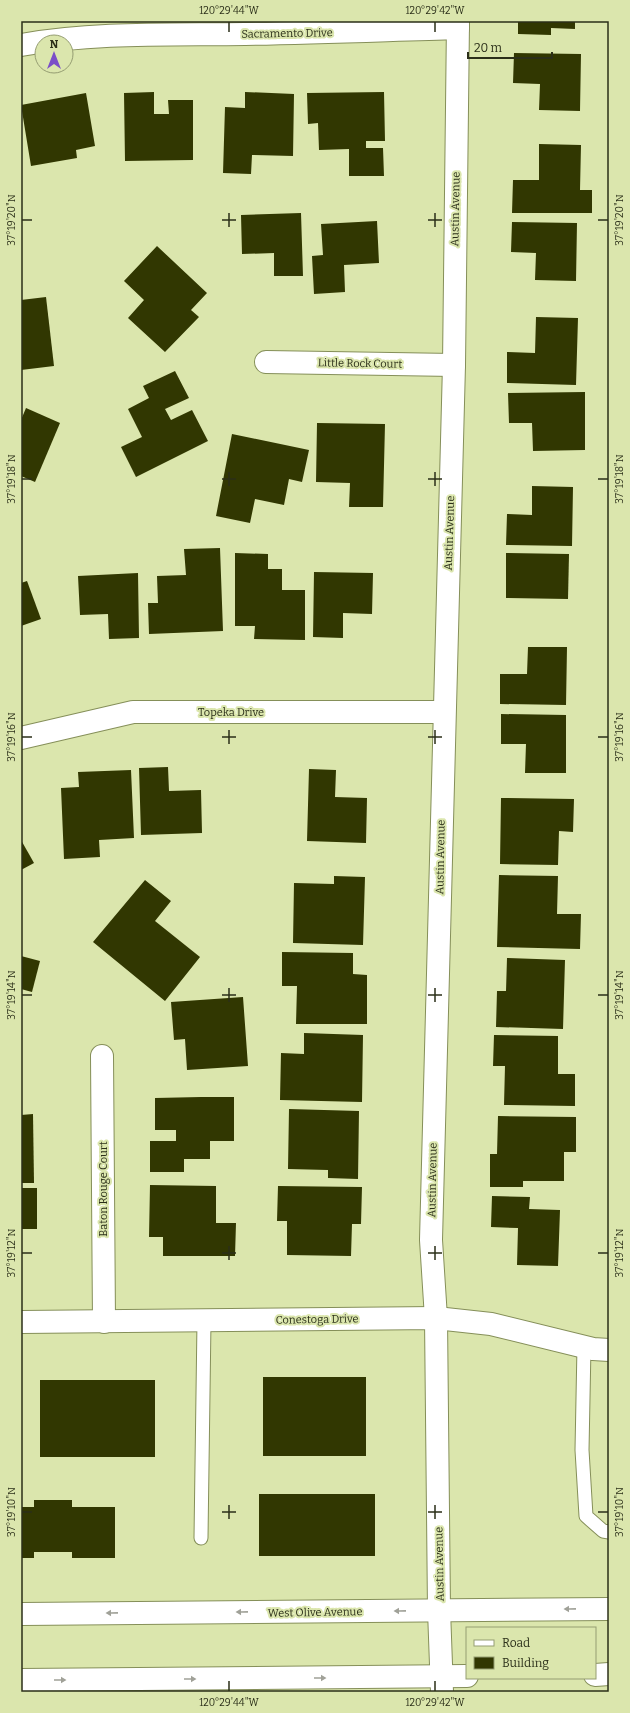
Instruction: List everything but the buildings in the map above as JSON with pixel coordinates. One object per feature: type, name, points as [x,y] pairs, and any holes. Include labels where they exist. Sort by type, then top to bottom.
[{"type":"street","name":"Sacramento Drive","points":[[21,45],[57,39],[120,35],[304,34],[458,24]]},
{"type":"street","name":"Austin Avenue","points":[[442,1684],[436,1318],[431,1240],[454,364],[458,24]]},
{"type":"street","name":"Little Rock Court","points":[[266,362],[454,364]]},
{"type":"street","name":"Topeka Drive","points":[[21,738],[133,712],[444,712]]},
{"type":"street","name":"Baton Rouge Court","points":[[102,1056],[104,1322]]},
{"type":"street","name":"Conestoga Drive","points":[[21,1322],[436,1318],[491,1324],[584,1346],[609,1350]]},
{"type":"street","name":"West Olive Avenue","points":[[21,1614],[609,1609]]},
{"type":"street","points":[[596,1675],[609,1674]]},
{"type":"street","points":[[21,1680],[442,1684],[466,1676]]},
{"type":"lane","points":[[202,1538],[204,1321]]},
{"type":"lane","points":[[584,1346],[582,1450],[586,1516],[603,1531],[609,1532]]}]
